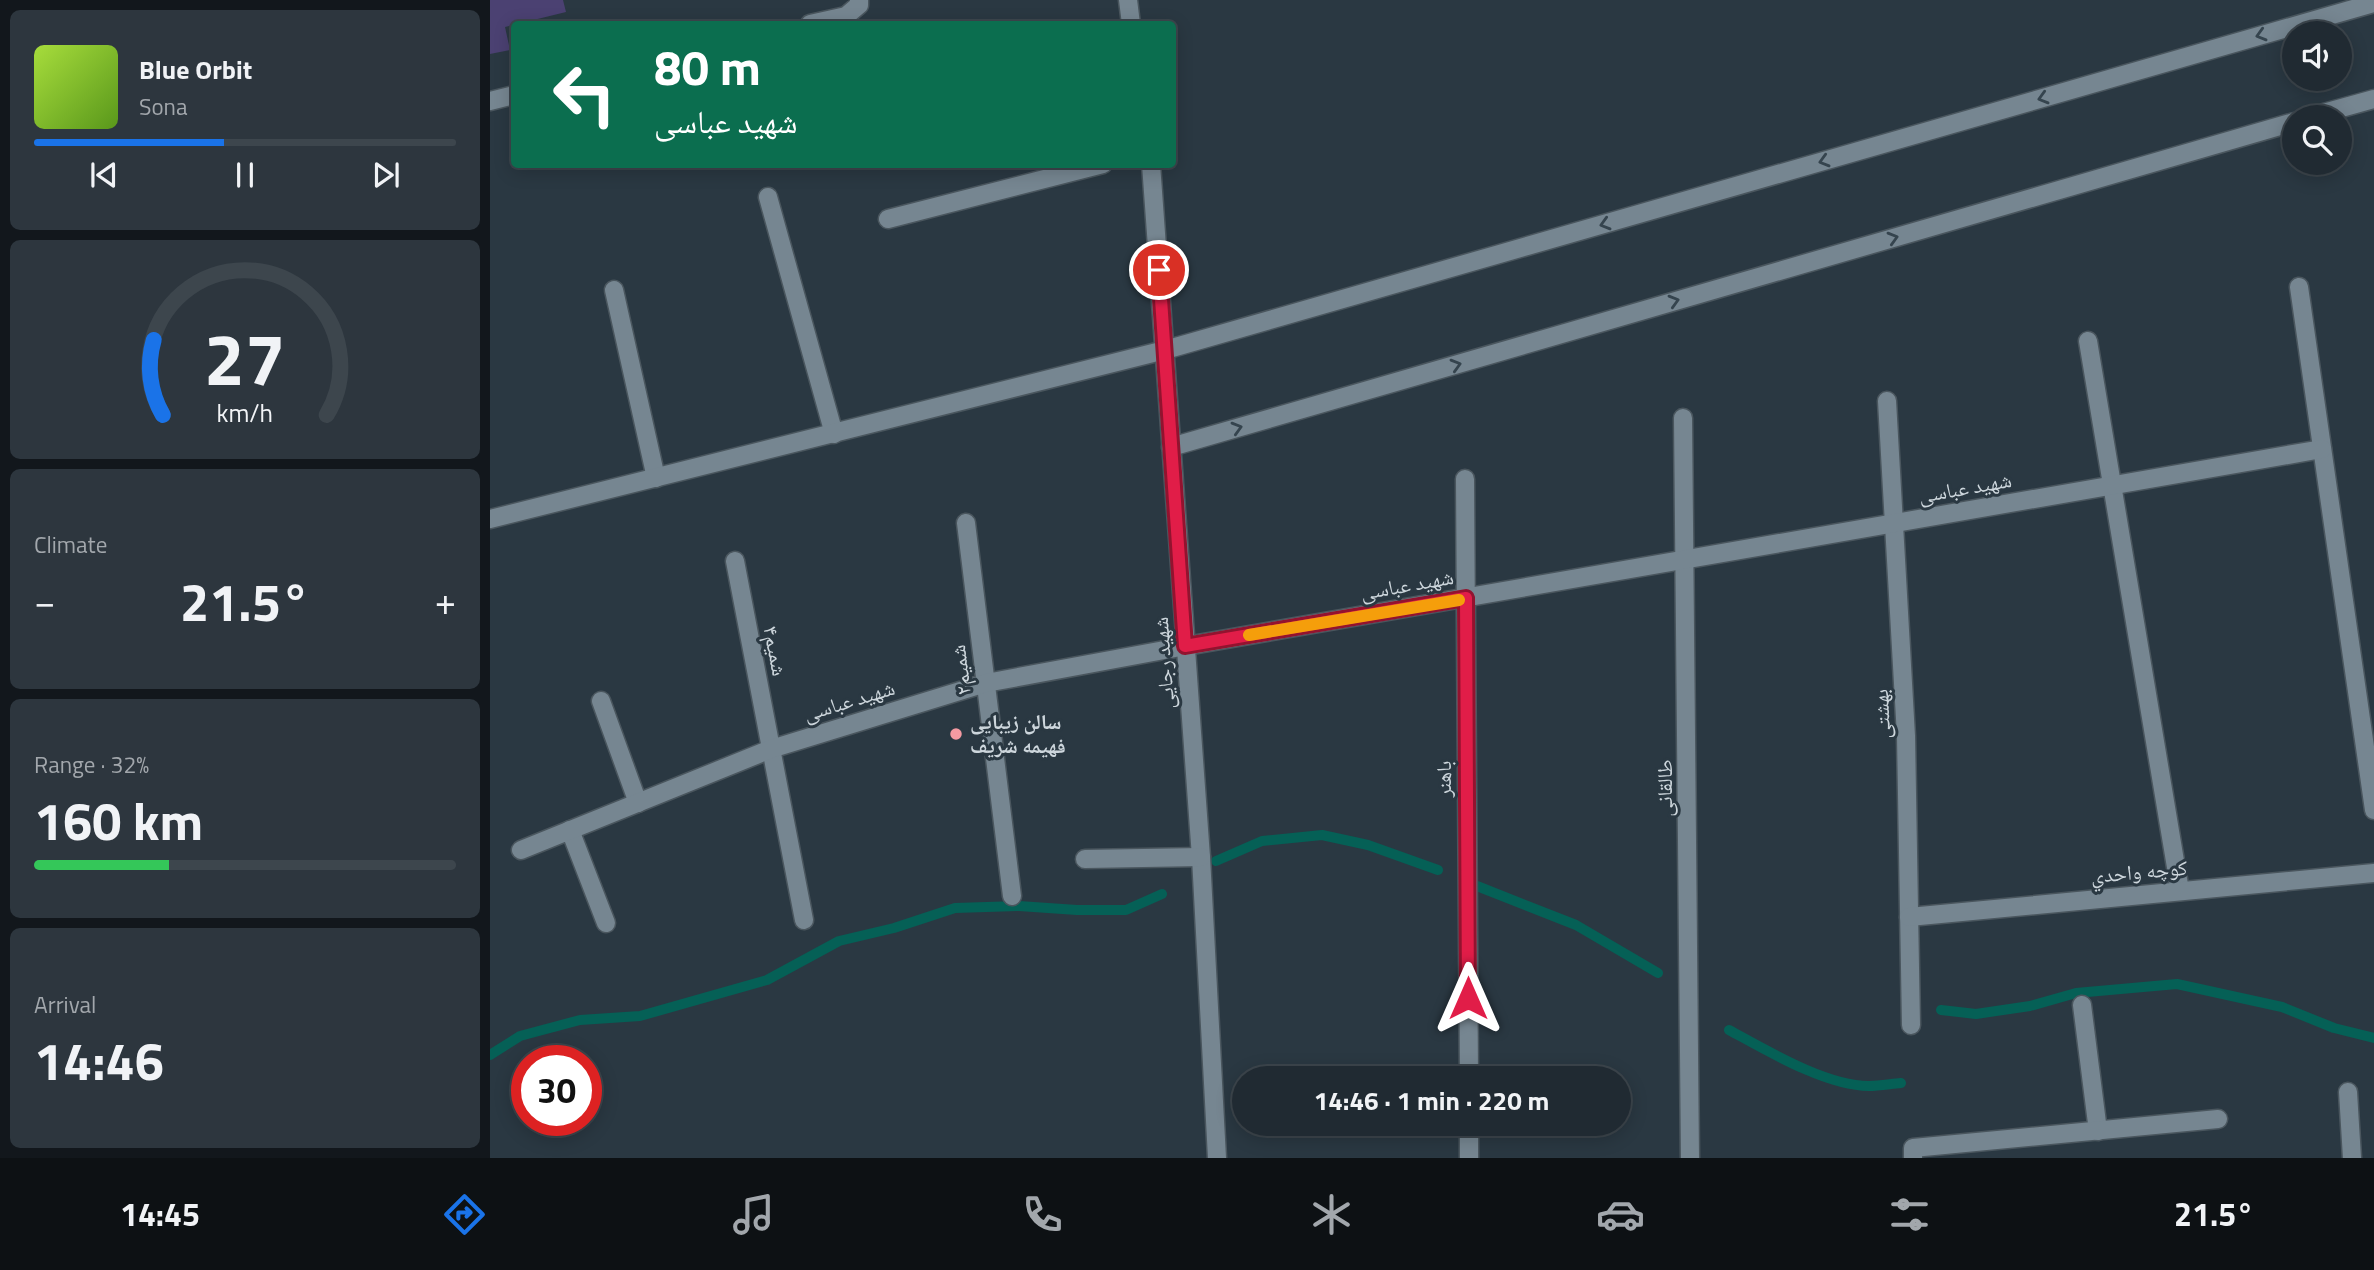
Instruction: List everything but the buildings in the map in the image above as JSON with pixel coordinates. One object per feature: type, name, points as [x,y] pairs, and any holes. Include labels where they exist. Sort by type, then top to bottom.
[{"type":"street","points":[[824,21],[846,16],[859,5],[859,0]]},
{"type":"street","points":[[1128,0],[1131,21]]},
{"type":"street","points":[[490,519],[1164,350],[2374,3]]},
{"type":"street","points":[[490,101],[511,96]]},
{"type":"street","points":[[2352,105],[2374,99]]},
{"type":"street","points":[[1171,447],[2282,125]]},
{"type":"street","points":[[888,219],[1087,168]]},
{"type":"street","name":"شهید رجایی","points":[[1151,168],[1201,857],[1217,1158]]},
{"type":"street","points":[[768,197],[834,434]]},
{"type":"street","points":[[2299,287],[2374,810]]},
{"type":"street","points":[[614,290],[656,478]]},
{"type":"street","points":[[2088,341],[2180,891]]},
{"type":"street","name":"بهشتی","points":[[1887,401],[1906,736],[1912,1025]]},
{"type":"street","name":"طالقانی","points":[[1684,418],[1690,1158]]},
{"type":"street","name":"شهید عباسی","points":[[521,850],[771,749],[986,683],[1185,646],[2322,449]]},
{"type":"street","name":"باهنر","points":[[1465,479],[1469,1066]]},
{"type":"street","name":"شمیم۲","points":[[966,523],[1012,896]]},
{"type":"street","name":"شمیم۴","points":[[735,561],[804,920]]},
{"type":"street","points":[[601,701],[638,803]]},
{"type":"street","points":[[570,830],[606,923]]},
{"type":"street","points":[[1085,859],[1201,857]]},
{"type":"street","name":"كوچه واحدي","points":[[1909,917],[2374,873]]},
{"type":"street","points":[[2082,1005],[2098,1131]]},
{"type":"street","points":[[2348,1092],[2352,1158]]},
{"type":"street","points":[[1913,1153],[2218,1119]]},
{"type":"street","points":[[1469,1136],[1469,1158]]},
{"type":"shaded area","points":[[490,0],[563,0],[566,12],[529,21],[511,21],[511,26],[505,27],[510,50],[490,54]]},
{"type":"waterway","points":[[1216,861],[1262,841],[1322,835],[1368,845],[1438,870]]},
{"type":"waterway","points":[[1477,886],[1576,925],[1658,973]]},
{"type":"waterway","points":[[490,1055],[520,1036],[580,1020],[640,1016],[767,980],[839,941],[894,928],[955,908],[1019,906],[1126,910],[1162,894]]},
{"type":"waterway","points":[[1941,1010],[1976,1014],[2030,1006],[2076,993],[2177,984],[2282,1007],[2334,1028],[2374,1038]]},
{"type":"waterway","points":[[1729,1030],[1778,1057],[1834,1080],[1869,1086],[1901,1083]]},
{"type":"slow traffic","points":[[1249,635],[1459,600]]},
{"type":"place","name":"سالن زیبایی فهیمه شریف","points":[[956,734]]},
{"type":"route","points":[[1159,270],[1185,646],[1466,598],[1468,998]]}]
